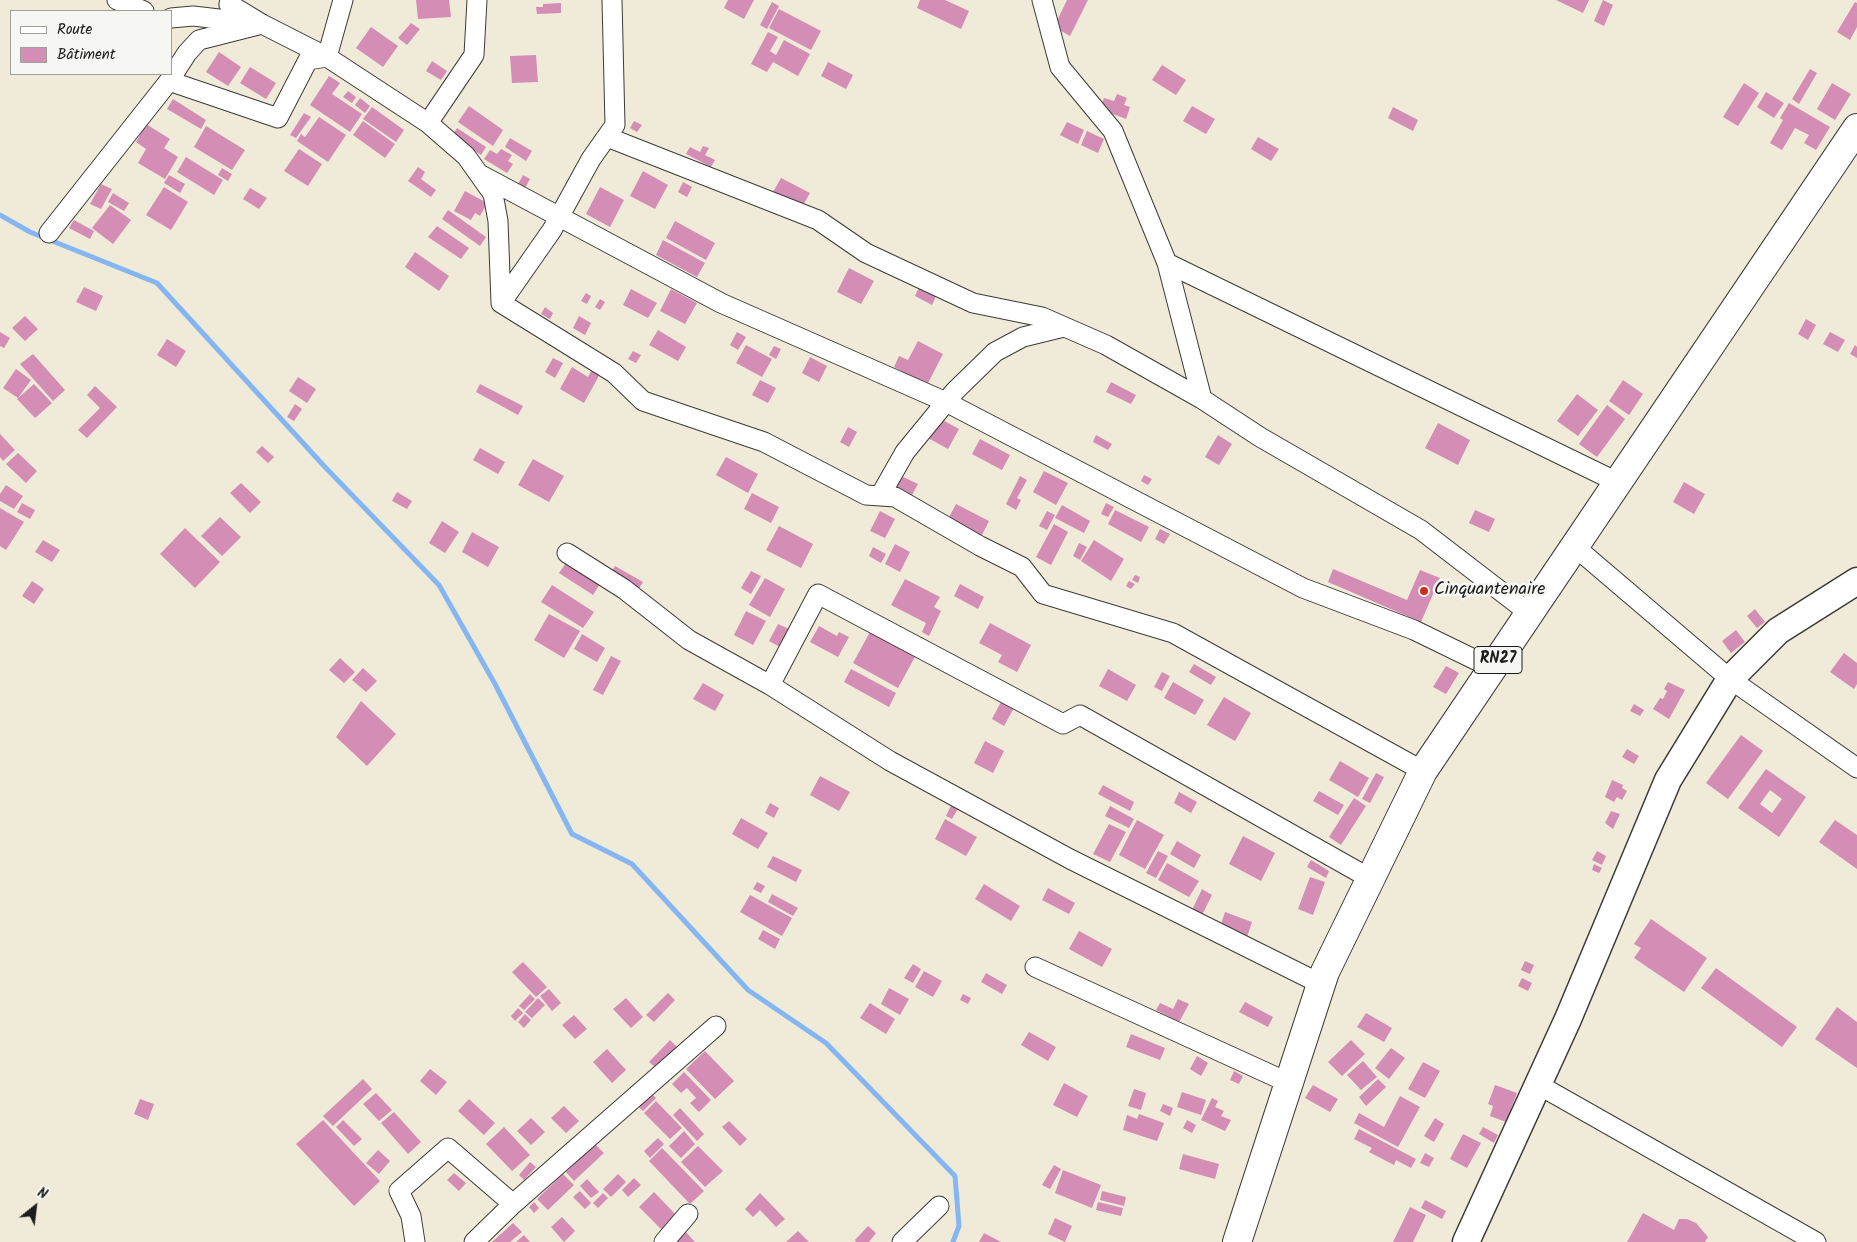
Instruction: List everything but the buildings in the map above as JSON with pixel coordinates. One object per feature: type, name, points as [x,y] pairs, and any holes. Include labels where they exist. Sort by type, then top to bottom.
[{"type":"main road","name":"RN27","points":[[1237,1242],[1321,984],[1423,772],[1857,128]]},
{"type":"street","points":[[117,0],[142,10]]},
{"type":"street","points":[[230,0],[229,4],[262,24],[327,57],[428,123],[466,156],[492,194],[498,221],[500,303]]},
{"type":"street","points":[[327,57],[344,0]]},
{"type":"street","points":[[428,123],[474,55],[477,0]]},
{"type":"street","points":[[500,303],[559,217],[591,159],[615,125],[612,0]]},
{"type":"street","points":[[1042,0],[1060,67],[1113,131],[1167,263],[1202,399]]},
{"type":"street","points":[[172,18],[193,16],[262,24]]},
{"type":"street","points":[[50,233],[169,81],[187,53],[199,40],[262,24]]},
{"type":"street","points":[[169,81],[278,118],[308,60],[327,57]]},
{"type":"street","points":[[607,137],[818,220],[866,254],[973,303],[1042,316],[1106,346],[1202,399],[1260,437],[1421,530],[1529,613]]},
{"type":"street","points":[[477,172],[721,304],[946,402],[1303,588],[1414,630],[1492,668]]},
{"type":"street","points":[[1167,263],[1617,482]]},
{"type":"street","points":[[500,303],[614,372],[642,401],[764,442],[866,495],[895,497],[980,546],[1022,566],[1043,594],[1173,633],[1423,772]]},
{"type":"street","points":[[880,496],[905,452],[946,402],[995,352],[1023,337],[1064,327]]},
{"type":"street","points":[[1574,546],[1730,679],[1857,768]]},
{"type":"street","points":[[567,553],[624,588],[689,640],[770,685],[890,761],[1053,850],[1321,984]]},
{"type":"street","points":[[1466,1242],[1568,1020],[1668,780],[1730,679],[1778,631],[1857,581]]},
{"type":"street","points":[[770,685],[818,594],[1063,724],[1080,714],[1371,879]]},
{"type":"street","points":[[1035,966],[1289,1083]]},
{"type":"street","points":[[474,1242],[513,1204],[716,1026]]},
{"type":"street","points":[[1538,1084],[1816,1242]]},
{"type":"street","points":[[415,1242],[411,1216],[399,1191],[448,1148],[513,1204]]},
{"type":"street","points":[[902,1242],[939,1206]]},
{"type":"street","points":[[664,1242],[688,1214]]},
{"type":"waterway","points":[[0,215],[30,232],[157,283],[324,466],[439,585],[495,684],[572,834],[632,864],[748,990],[826,1043],[955,1176],[959,1226],[953,1242]]},
{"type":"place","name":"Cinquantenaire","points":[[1424,591]]}]
